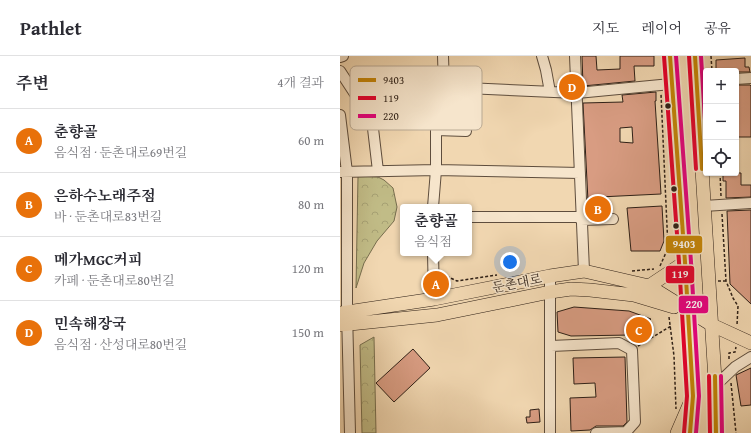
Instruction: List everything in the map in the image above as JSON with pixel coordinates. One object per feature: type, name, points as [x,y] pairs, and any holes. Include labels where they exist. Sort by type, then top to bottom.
[{"type":"main road","points":[[670,56],[666,85],[685,262],[693,396],[690,433]]},
{"type":"main road","points":[[694,56],[701,80],[704,206],[712,325],[716,433]]},
{"type":"main road","points":[[649,286],[685,262]]},
{"type":"main road","name":"둔촌대로","points":[[344,318],[550,276],[584,271],[649,286],[712,325],[751,343]]},
{"type":"main road","name":"둔촌대로","points":[[344,318],[437,315],[571,289],[634,295],[687,310]]},
{"type":"main road","points":[[677,433],[693,396]]},
{"type":"street","points":[[443,56],[443,66]]},
{"type":"street","points":[[542,56],[550,92]]},
{"type":"street","points":[[575,56],[584,271]]},
{"type":"street","points":[[340,71],[350,86]]},
{"type":"street","points":[[739,79],[751,78]]},
{"type":"street","points":[[482,89],[577,93],[666,85]]},
{"type":"street","points":[[340,115],[344,172],[344,389],[350,433]]},
{"type":"street","points":[[373,130],[378,171]]},
{"type":"street","points":[[433,204],[436,170],[436,130]]},
{"type":"street","points":[[458,130],[466,131]]},
{"type":"street","points":[[344,172],[436,170],[580,173]]},
{"type":"street","points":[[704,206],[751,203]]},
{"type":"street","points":[[472,217],[613,219]]},
{"type":"street","points":[[433,256],[434,299]]},
{"type":"street","points":[[550,276],[550,433]]},
{"type":"street","points":[[551,346],[619,343],[632,350],[635,422],[626,432],[596,433]]},
{"type":"street","points":[[715,386],[730,371],[751,357]]},
{"type":"path","points":[[711,56],[712,68]]},
{"type":"path","points":[[659,266],[668,248],[666,85]]},
{"type":"path","points":[[720,176],[726,281],[738,306]]},
{"type":"path","points":[[632,350],[671,326],[674,356],[676,415]]},
{"type":"path","points":[[735,352],[729,353],[736,433]]},
{"type":"green space","points":[[358,176],[378,177],[384,180],[393,188],[397,207],[394,221],[377,241],[364,263],[356,288]]},
{"type":"green space","points":[[374,337],[376,433],[362,433],[360,345]]},
{"type":"building","points":[[582,56],[596,56],[597,70],[620,69],[620,56],[654,56],[654,66],[634,66],[635,81],[583,86]]},
{"type":"building","points":[[745,58],[745,67],[749,67],[750,72],[739,72],[739,68],[716,68],[716,60]]},
{"type":"building","points":[[739,85],[751,86],[751,137],[739,137]]},
{"type":"building","points":[[656,92],[655,101],[661,194],[599,197],[599,201],[588,201],[583,103],[623,102],[622,95]],"holes":[[[632,127],[633,143],[620,142],[620,128]]]},
{"type":"building","points":[[739,173],[741,173],[741,185],[751,185],[751,197],[726,198],[726,181],[723,181],[723,176],[739,176]]},
{"type":"building","points":[[662,206],[664,241],[660,251],[631,251],[627,208]]},
{"type":"building","points":[[751,210],[751,304],[730,284],[727,211]]},
{"type":"building","points":[[574,307],[629,311],[651,319],[631,335],[571,336],[558,332],[557,312]]},
{"type":"building","points":[[413,349],[430,368],[394,402],[376,383]]},
{"type":"building","points":[[625,357],[627,422],[623,426],[596,426],[590,430],[571,431],[570,398],[596,397],[595,383],[574,384],[573,358]]},
{"type":"building","points":[[751,368],[751,405],[741,406],[736,375]]},
{"type":"building","points":[[539,409],[540,422],[527,423],[526,417],[530,417],[530,410]]},
{"type":"transit line","name":"119","points":[[664,56],[687,396],[684,433]]},
{"type":"transit line","name":"9403","points":[[670,56],[693,396],[690,433]]},
{"type":"transit line","name":"220","points":[[676,56],[699,396],[696,433]]},
{"type":"transit line","name":"119","points":[[689,56],[696,169]]},
{"type":"transit line","name":"9403","points":[[695,56],[702,169]]},
{"type":"transit line","name":"220","points":[[701,56],[704,104]]},
{"type":"transit line","name":"119","points":[[709,376],[710,433]]},
{"type":"transit line","name":"9403","points":[[715,376],[716,433]]},
{"type":"transit line","name":"220","points":[[721,376],[722,433]]},
{"type":"place","name":"민속해장국","points":[[572,87]]},
{"type":"place","name":"은하수노래주점","points":[[598,209]]},
{"type":"place","name":"춘향골","points":[[436,284]]},
{"type":"place","name":"메가MGC커피","points":[[639,330]]}]
